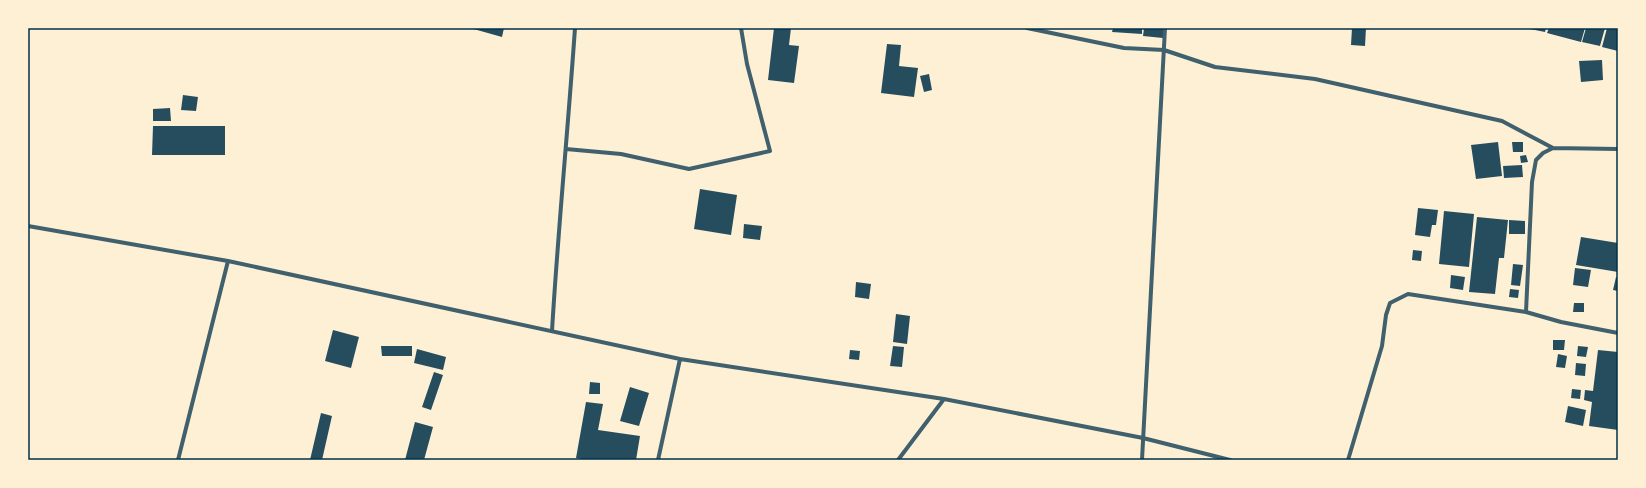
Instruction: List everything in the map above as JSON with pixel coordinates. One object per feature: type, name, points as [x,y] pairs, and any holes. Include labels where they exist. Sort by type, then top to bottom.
[{"type":"street","points":[[552,331],[558,228],[566,149],[575,28]]},
{"type":"street","points":[[566,149],[622,154],[689,169],[770,151],[747,64],[741,28]]},
{"type":"street","points":[[1027,28],[1124,48],[1164,50],[1215,68],[1315,79],[1502,120],[1553,148]]},
{"type":"street","points":[[1142,460],[1165,28]]},
{"type":"street","points":[[1526,312],[1532,182],[1536,160],[1543,153],[1553,148],[1618,149]]},
{"type":"street","points":[[28,226],[228,261],[680,359],[944,399],[1143,438],[1230,460]]},
{"type":"street","points":[[178,460],[228,261]]},
{"type":"street","points":[[1348,460],[1382,346],[1386,315],[1390,303],[1408,294],[1526,312],[1561,322],[1618,333]]},
{"type":"street","points":[[658,460],[680,359]]},
{"type":"street","points":[[898,460],[944,399]]},
{"type":"building","points":[[470,28],[504,28],[502,37]]},
{"type":"building","points":[[774,28],[791,28],[789,45],[799,46],[794,83],[768,80]]},
{"type":"building","points":[[1113,28],[1142,28],[1142,34],[1112,32]]},
{"type":"building","points":[[1144,28],[1164,28],[1163,38],[1143,36]]},
{"type":"building","points":[[1352,28],[1366,28],[1365,46],[1351,45]]},
{"type":"building","points":[[1525,28],[1546,28],[1545,32]]},
{"type":"building","points":[[1549,28],[1585,28],[1581,42],[1547,33]]},
{"type":"building","points":[[1586,28],[1605,28],[1600,46],[1582,42]]},
{"type":"building","points":[[1607,28],[1618,28],[1618,51],[1602,47]]},
{"type":"building","points":[[887,44],[901,45],[899,66],[918,68],[914,97],[881,93]]},
{"type":"building","points":[[1602,60],[1603,80],[1581,82],[1579,61]]},
{"type":"building","points":[[929,74],[932,90],[924,92],[920,76]]},
{"type":"building","points":[[183,95],[198,97],[196,111],[181,110]]},
{"type":"building","points":[[170,108],[171,121],[153,121],[153,109]]},
{"type":"building","points":[[153,126],[225,126],[225,155],[152,155]]},
{"type":"building","points":[[1498,142],[1502,176],[1476,179],[1471,145]]},
{"type":"building","points":[[1512,142],[1523,142],[1523,152],[1513,152]]},
{"type":"building","points":[[1526,155],[1528,162],[1521,163],[1520,156]]},
{"type":"building","points":[[1522,165],[1523,177],[1504,178],[1503,166]]},
{"type":"building","points":[[700,189],[737,195],[731,235],[694,229]]},
{"type":"building","points":[[1418,208],[1438,210],[1436,225],[1432,225],[1430,237],[1415,235]]},
{"type":"building","points":[[1444,211],[1474,214],[1469,267],[1439,264]]},
{"type":"building","points":[[1477,217],[1508,220],[1504,258],[1499,258],[1495,294],[1469,292]]},
{"type":"building","points":[[1509,220],[1525,221],[1525,234],[1509,234]]},
{"type":"building","points":[[744,224],[762,226],[760,240],[743,238]]},
{"type":"building","points":[[1581,237],[1618,243],[1618,272],[1576,265]]},
{"type":"building","points":[[1413,250],[1422,251],[1421,261],[1412,260]]},
{"type":"building","points":[[1513,264],[1523,265],[1520,286],[1511,285]]},
{"type":"building","points":[[1575,268],[1591,270],[1588,287],[1573,285]]},
{"type":"building","points":[[1451,275],[1465,277],[1463,290],[1450,288]]},
{"type":"building","points":[[1616,277],[1618,278],[1618,291],[1613,290]]},
{"type":"building","points":[[856,282],[871,284],[869,299],[855,297]]},
{"type":"building","points":[[1510,289],[1519,290],[1518,298],[1509,297]]},
{"type":"building","points":[[1574,303],[1584,303],[1584,312],[1573,312]]},
{"type":"building","points":[[896,314],[910,316],[907,344],[893,342]]},
{"type":"building","points":[[333,330],[359,337],[351,368],[325,361]]},
{"type":"building","points":[[1553,340],[1565,340],[1564,350],[1553,350]]},
{"type":"building","points":[[381,346],[412,346],[412,356],[382,356]]},
{"type":"building","points":[[893,346],[904,347],[902,367],[890,366]]},
{"type":"building","points":[[1578,346],[1588,347],[1586,357],[1577,356]]},
{"type":"building","points":[[417,349],[446,357],[443,370],[414,363]]},
{"type":"building","points":[[850,350],[860,351],[859,360],[849,359]]},
{"type":"building","points":[[1598,350],[1618,352],[1618,430],[1589,426],[1592,402],[1584,400],[1585,390],[1593,391]]},
{"type":"building","points":[[1558,354],[1567,356],[1565,368],[1556,367]]},
{"type":"building","points":[[1576,363],[1586,364],[1585,376],[1575,375]]},
{"type":"building","points":[[434,372],[443,375],[431,410],[422,407]]},
{"type":"building","points":[[590,382],[600,383],[600,394],[589,394]]},
{"type":"building","points":[[630,387],[649,393],[639,426],[620,421]]},
{"type":"building","points":[[1572,389],[1581,390],[1580,399],[1571,398]]},
{"type":"building","points":[[586,402],[603,404],[598,430],[640,436],[636,460],[587,460],[576,458]]},
{"type":"building","points":[[1568,406],[1586,410],[1583,426],[1565,422]]},
{"type":"building","points":[[321,413],[332,416],[322,460],[310,460]]},
{"type":"building","points":[[415,422],[433,427],[424,460],[405,460]]}]
